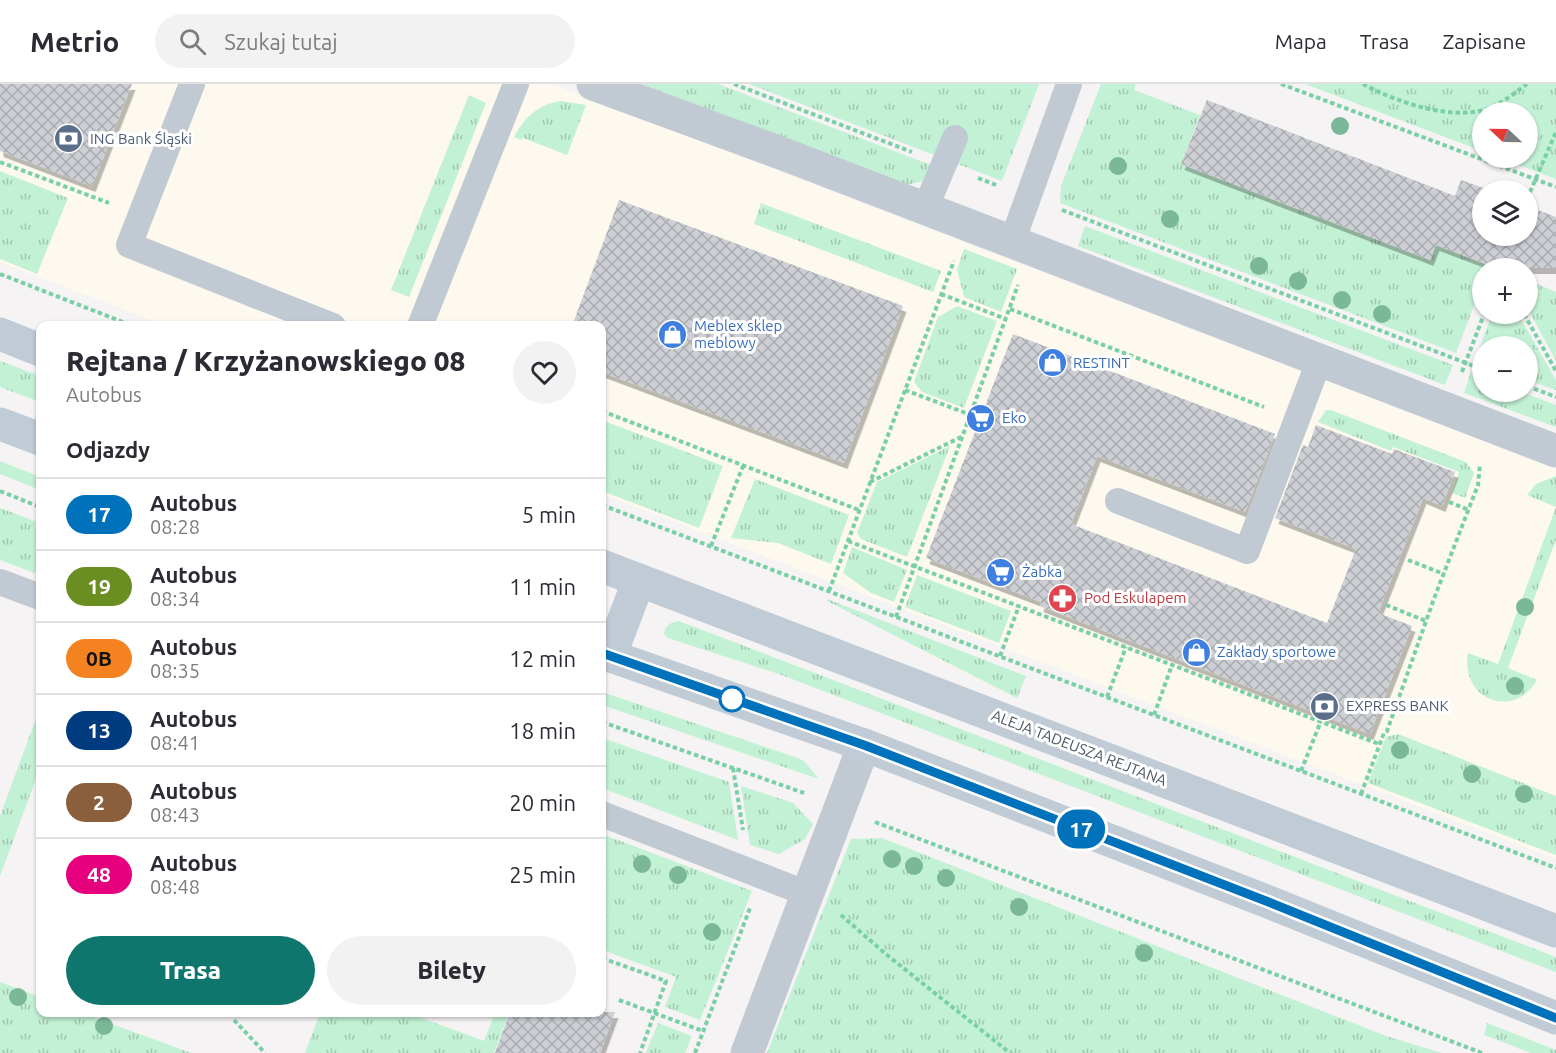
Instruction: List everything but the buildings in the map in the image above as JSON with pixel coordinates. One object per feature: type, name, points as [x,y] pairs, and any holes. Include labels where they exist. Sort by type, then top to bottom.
[{"type":"main road","points":[[0,334],[36,348]]},
{"type":"main road","points":[[0,424],[36,438]]},
{"type":"main road","name":"ALEJA TADEUSZA REJTANA","points":[[606,568],[1556,931]]},
{"type":"main road","points":[[639,580],[606,654],[864,745],[1266,901],[1556,1018]]},
{"type":"street","points":[[592,84],[926,209],[1556,451]]},
{"type":"street","points":[[747,1053],[864,745]]},
{"type":"lane","points":[[192,84],[129,244],[321,321]]},
{"type":"lane","points":[[422,321],[516,84]]},
{"type":"lane","points":[[1022,246],[1028,197],[1069,84]]},
{"type":"lane","points":[[926,209],[955,138]]},
{"type":"lane","points":[[1118,501],[1246,551],[1319,361]]},
{"type":"lane","points":[[0,582],[36,596]]},
{"type":"lane","points":[[606,816],[808,894]]},
{"type":"path","points":[[734,84],[1472,365]]},
{"type":"path","points":[[1281,84],[1537,180],[1556,132]]},
{"type":"path","points":[[1363,84],[1412,104],[1464,112],[1494,106],[1527,84]]},
{"type":"path","points":[[0,162],[141,216]]},
{"type":"path","points":[[1538,180],[1556,188]]},
{"type":"path","points":[[829,591],[968,225]]},
{"type":"path","points":[[896,616],[1010,309],[1022,246]]},
{"type":"path","points":[[0,274],[120,321]]},
{"type":"path","points":[[941,294],[1006,319]]},
{"type":"path","points":[[1010,309],[1297,420]]},
{"type":"path","points":[[1530,324],[1556,371]]},
{"type":"path","points":[[905,390],[971,415]]},
{"type":"path","points":[[1538,390],[1556,397]]},
{"type":"path","points":[[606,413],[859,510]]},
{"type":"path","points":[[870,483],[963,436]]},
{"type":"path","points":[[1361,794],[1379,744],[1387,731],[1478,486],[1479,460]]},
{"type":"path","points":[[711,546],[743,466]]},
{"type":"path","points":[[0,491],[36,505]]},
{"type":"path","points":[[1449,501],[1469,510]]},
{"type":"path","points":[[606,507],[1556,868]]},
{"type":"path","points":[[848,541],[1379,744]]},
{"type":"path","points":[[1408,560],[1444,574]]},
{"type":"path","points":[[1386,605],[1426,621]]},
{"type":"path","points":[[1000,656],[1019,606]]},
{"type":"path","points":[[1107,697],[1126,647]]},
{"type":"path","points":[[1154,715],[1172,664]]},
{"type":"path","points":[[1301,771],[1321,721]]},
{"type":"path","points":[[606,723],[798,790],[813,798]]},
{"type":"path","points":[[695,1053],[762,876],[746,848],[733,768]]},
{"type":"path","points":[[869,820],[886,824],[1482,1053]]},
{"type":"path","points":[[808,894],[847,918],[887,955],[1010,1053]]},
{"type":"path","points":[[606,959],[666,981],[640,1053]]},
{"type":"path","points":[[619,1000],[703,1031]]},
{"type":"path","points":[[234,1020],[265,1053]]},
{"type":"shaded area","points":[[0,84],[552,84],[1556,469],[1556,859],[606,496],[606,321],[154,321],[0,262]]},
{"type":"green space","points":[[642,84],[718,84],[931,165],[923,181],[907,185]]},
{"type":"green space","points":[[749,84],[1039,84],[1002,181]]},
{"type":"green space","points":[[1101,84],[1136,84],[1134,90],[1200,115],[1181,164],[1430,260],[1436,245],[1472,259],[1472,311],[1456,353],[1060,203],[1061,186]]},
{"type":"green space","points":[[1305,84],[1556,84],[1556,179],[1527,168],[1538,168],[1538,102],[1472,102],[1472,147]]},
{"type":"green space","points":[[469,95],[486,103],[409,297],[391,290]]},
{"type":"green space","points":[[561,101],[586,105],[567,155],[523,138],[521,140],[514,137],[533,113],[545,105]]},
{"type":"green space","points":[[0,171],[68,198],[37,274],[0,259]]},
{"type":"green space","points":[[761,203],[941,271],[933,292],[754,224]]},
{"type":"green space","points":[[1085,226],[1453,365],[1445,385],[1078,246]]},
{"type":"green space","points":[[964,249],[1017,269],[1001,312],[964,297],[957,270]]},
{"type":"green space","points":[[1538,285],[1556,292],[1556,361],[1536,324],[1538,324]]},
{"type":"green space","points":[[957,306],[997,321],[964,408],[922,392],[914,382],[938,317]]},
{"type":"green space","points":[[1488,324],[1524,324],[1531,336],[1484,336]]},
{"type":"green space","points":[[1538,349],[1556,380],[1556,390],[1538,384]]},
{"type":"green space","points":[[0,361],[36,374],[36,400],[0,387]]},
{"type":"green space","points":[[1471,372],[1472,396],[1464,393]]},
{"type":"green space","points":[[1538,398],[1556,405],[1556,427],[1488,402],[1538,402]]},
{"type":"green space","points":[[1326,410],[1466,462],[1474,473],[1465,498],[1452,493],[1459,472],[1393,447],[1391,451],[1318,422]]},
{"type":"green space","points":[[606,422],[723,466],[699,528],[606,493]]},
{"type":"green space","points":[[950,446],[907,557],[861,539],[857,533],[877,482]]},
{"type":"green space","points":[[0,461],[36,475],[36,488],[0,474]]},
{"type":"green space","points":[[1556,476],[1556,507],[1527,495],[1536,484]]},
{"type":"green space","points":[[755,479],[849,515],[831,564],[778,543],[731,538]]},
{"type":"green space","points":[[1556,507],[1556,540],[1508,668],[1537,680],[1527,692],[1515,700],[1503,702],[1490,699],[1480,693],[1472,682],[1468,669],[1468,653],[1498,664]]},
{"type":"green space","points":[[0,508],[36,522],[36,574],[0,560]]},
{"type":"green space","points":[[852,547],[907,570],[894,602],[871,593],[843,573]]},
{"type":"green space","points":[[917,575],[1011,611],[999,643],[905,607]]},
{"type":"green space","points":[[827,599],[1026,676],[1017,698],[827,601]]},
{"type":"green space","points":[[679,621],[1556,957],[1556,972],[779,674],[668,638],[664,634],[667,626]]},
{"type":"green space","points":[[606,693],[795,757],[804,761],[819,779],[606,706]]},
{"type":"green space","points":[[36,719],[36,779],[0,876],[0,816]]},
{"type":"green space","points":[[1398,734],[1556,796],[1556,855],[1368,783],[1386,737]]},
{"type":"green space","points":[[606,739],[729,782],[738,840],[606,790]]},
{"type":"green space","points":[[741,786],[793,803],[813,824],[805,839],[779,854],[750,845]]},
{"type":"green space","points":[[606,836],[752,891],[700,1020],[665,1007],[676,977],[606,951]]},
{"type":"green space","points":[[882,838],[1386,1036],[1442,1053],[767,1053],[851,839]]},
{"type":"green space","points":[[0,982],[36,996],[36,1017],[93,1017],[191,1053],[0,1053]]},
{"type":"green space","points":[[318,1017],[419,1017],[484,1041],[493,1017],[508,1017],[494,1053],[305,1053]]},
{"type":"green space","points":[[658,1023],[692,1036],[685,1053],[646,1053]]},
{"type":"green space","points":[[1487,1023],[1556,1050],[1556,1053],[1531,1053],[1484,1035]]},
{"type":"bus line","name":"17","points":[[606,654],[864,745],[1266,901],[1556,1018]]},
{"type":"place","name":"ING Bank Śląski","points":[[69,139]]},
{"type":"place","name":"Meblex sklep meblowy","points":[[673,335]]},
{"type":"place","name":"RESTINT","points":[[1052,363]]},
{"type":"place","name":"Eko","points":[[981,418]]},
{"type":"place","name":"Żabka","points":[[1001,572]]},
{"type":"place","name":"Pod Eskulapem","points":[[1063,598]]},
{"type":"place","name":"Zakłady sportowe","points":[[1196,652]]},
{"type":"place","name":"EXPRESS BANK","points":[[1325,706]]}]
